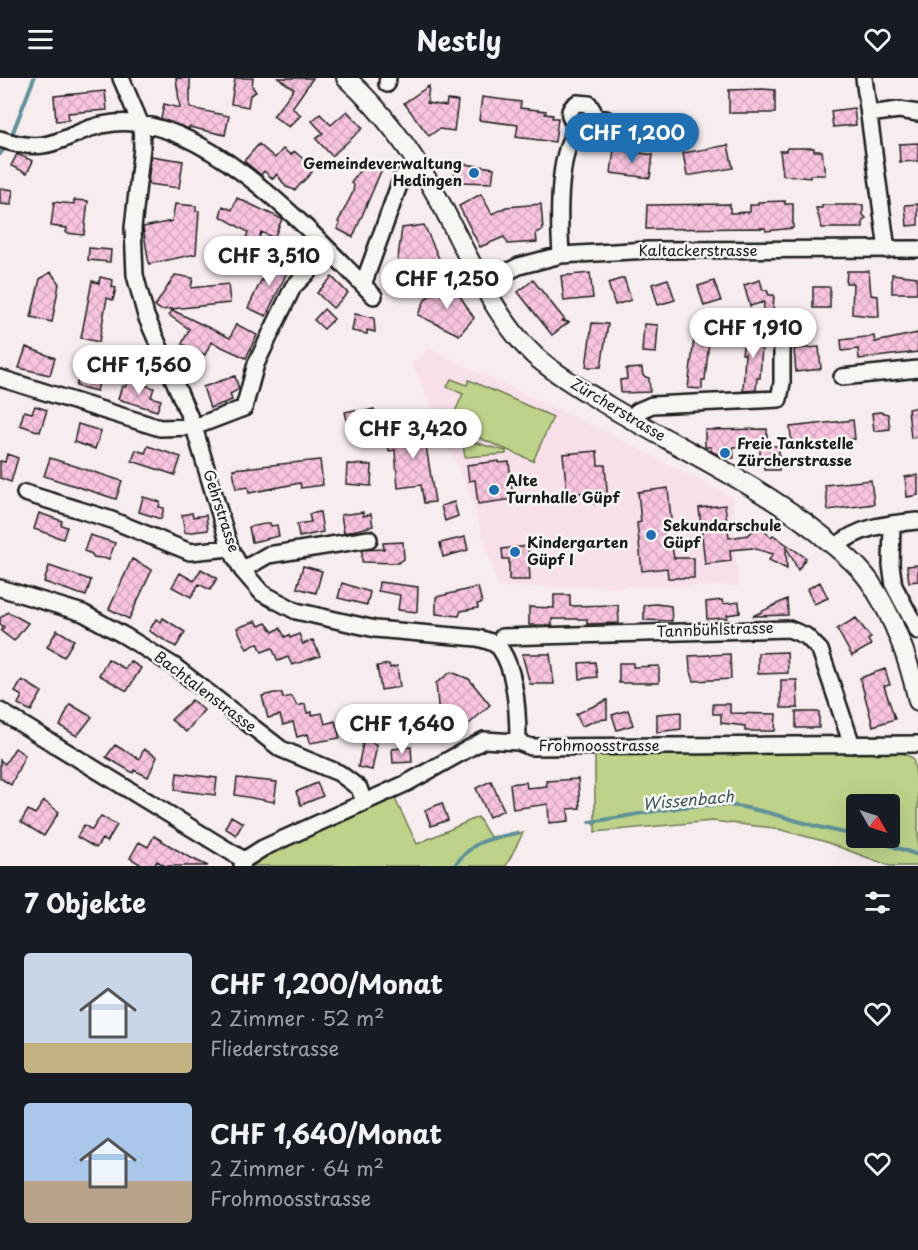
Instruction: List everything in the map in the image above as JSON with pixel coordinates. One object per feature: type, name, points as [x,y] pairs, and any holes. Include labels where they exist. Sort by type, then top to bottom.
[{"type":"main road","name":"Zürcherstrasse","points":[[346,78],[386,118],[419,166],[483,284],[520,340],[537,357],[575,385],[770,498],[835,547],[874,586],[897,628],[911,667],[918,701]]},
{"type":"street","points":[[121,78],[141,124]]},
{"type":"street","points":[[864,78],[887,250]]},
{"type":"street","points":[[869,114],[899,110],[918,113]]},
{"type":"street","points":[[561,255],[560,181],[567,154],[592,121]]},
{"type":"street","points":[[0,139],[19,145],[48,146],[113,123],[141,124],[181,136],[221,156],[372,289],[402,177],[419,166]]},
{"type":"street","name":"Gehrstrasse","points":[[141,124],[142,147],[132,228],[135,275],[146,316],[194,427],[230,548],[242,570],[262,593],[296,611],[375,628],[477,638],[492,642],[501,650],[512,680],[518,716],[518,742]]},
{"type":"street","name":"Kaltackerstrasse","points":[[483,284],[519,266],[561,255],[649,250],[918,249]]},
{"type":"street","points":[[0,378],[160,428],[194,427],[244,408],[256,364],[294,287],[329,251]]},
{"type":"street","points":[[630,418],[638,411],[652,405],[779,399],[782,383],[782,324]]},
{"type":"street","points":[[842,377],[918,369]]},
{"type":"street","points":[[25,493],[109,519],[190,552],[230,548]]},
{"type":"street","points":[[835,547],[849,535],[863,529],[918,521]]},
{"type":"street","points":[[892,524],[891,565],[894,586],[918,630]]},
{"type":"street","points":[[242,570],[268,555],[369,539]]},
{"type":"street","name":"Bachtalenstrasse","points":[[0,588],[83,613],[125,636],[174,666],[281,749],[339,773],[359,788],[364,802]]},
{"type":"street","name":"Tannbühlstrasse","points":[[502,637],[789,628],[806,636],[820,650],[852,745]]},
{"type":"street","points":[[0,711],[243,863]]},
{"type":"street","name":"Frohmoosstrasse","points":[[243,863],[263,848],[408,783],[484,741],[518,742],[531,747],[918,744]]},
{"type":"shaded area","points":[[429,349],[603,431],[732,497],[738,586],[498,587],[471,497],[412,363]]},
{"type":"green space","points":[[451,379],[467,385],[469,380],[553,417],[533,461],[449,425],[463,394],[447,387]]},
{"type":"green space","points":[[462,439],[506,451],[506,454],[465,457]]},
{"type":"green space","points":[[595,752],[900,752],[913,758],[918,788],[918,866],[890,866],[823,841],[774,828],[712,821],[595,832]]},
{"type":"green space","points":[[394,797],[417,844],[478,817],[490,837],[523,833],[506,866],[251,866],[268,852]]},
{"type":"building","points":[[176,78],[190,78],[190,108],[229,116],[225,135],[189,127],[189,129],[161,119],[164,104],[180,108]]},
{"type":"building","points":[[235,78],[253,78],[252,86],[256,92],[250,95],[248,107],[231,104]]},
{"type":"building","points":[[278,78],[313,78],[292,108],[301,115],[289,127],[273,116],[294,89]]},
{"type":"building","points":[[429,86],[427,103],[446,106],[447,100],[458,101],[454,131],[439,129],[429,136],[404,103]]},
{"type":"building","points":[[729,90],[775,90],[775,113],[729,113]]},
{"type":"building","points":[[105,91],[107,110],[68,113],[69,120],[56,121],[54,96]]},
{"type":"building","points":[[482,97],[521,102],[520,108],[546,111],[545,114],[558,118],[555,142],[516,137],[518,125],[479,120]]},
{"type":"building","points":[[854,108],[856,125],[833,127],[831,111]]},
{"type":"building","points":[[347,111],[363,128],[332,156],[316,139],[323,133],[312,121],[320,114],[331,125]]},
{"type":"building","points":[[918,143],[918,161],[900,162],[899,144]]},
{"type":"building","points":[[259,144],[275,158],[283,149],[291,155],[294,151],[310,165],[307,168],[312,172],[295,190],[286,187],[277,174],[273,179],[264,171],[261,175],[244,161]]},
{"type":"building","points":[[728,145],[733,168],[687,176],[683,153]]},
{"type":"building","points":[[787,148],[814,148],[814,151],[822,151],[825,175],[810,175],[810,178],[783,175],[780,151],[786,151]]},
{"type":"building","points":[[614,149],[653,155],[650,178],[611,173]]},
{"type":"building","points":[[17,154],[33,161],[27,173],[11,166]]},
{"type":"building","points":[[151,156],[183,161],[179,188],[148,184]]},
{"type":"building","points":[[365,162],[381,171],[353,237],[337,229],[340,223],[338,222],[353,192],[354,185],[351,183]]},
{"type":"building","name":"Gemeindeverwaltung Hedingen","points":[[456,163],[494,168],[492,183],[459,182],[459,179],[454,178]]},
{"type":"building","points":[[0,188],[13,190],[11,205],[0,204]]},
{"type":"building","points":[[481,194],[492,214],[506,207],[541,204],[543,230],[536,233],[537,242],[508,244],[504,237],[480,247],[459,206]]},
{"type":"building","points":[[237,198],[282,219],[274,238],[261,232],[254,255],[242,251],[248,232],[220,216],[223,206],[232,210]]},
{"type":"building","points":[[74,200],[88,201],[84,235],[66,233],[67,228],[51,226],[54,202],[74,204]]},
{"type":"building","points":[[785,201],[785,204],[793,204],[793,228],[766,231],[765,228],[646,229],[647,205],[730,204],[730,213],[750,212],[750,205],[758,205],[758,202]]},
{"type":"building","points":[[175,204],[196,206],[196,211],[199,211],[196,254],[149,264],[143,227],[172,221]]},
{"type":"building","points":[[918,204],[918,225],[907,226],[905,205]]},
{"type":"building","points":[[822,205],[863,205],[863,215],[866,218],[863,221],[863,228],[822,228],[816,208],[822,208]]},
{"type":"building","points":[[424,225],[442,265],[415,276],[396,273],[402,228]]},
{"type":"building","points":[[89,248],[111,250],[110,262],[88,260]]},
{"type":"building","points":[[273,257],[290,266],[266,316],[248,308],[261,281],[267,280],[262,279]]},
{"type":"building","points":[[847,271],[869,271],[871,295],[878,296],[879,317],[852,314],[853,283],[846,283]]},
{"type":"building","points":[[51,272],[59,284],[52,322],[31,317],[40,279]]},
{"type":"building","points":[[590,273],[593,298],[564,301],[561,276]]},
{"type":"building","points":[[892,274],[917,277],[917,293],[892,293]]},
{"type":"building","points":[[175,275],[193,278],[191,288],[228,284],[230,303],[161,310],[155,306]]},
{"type":"building","points":[[100,277],[113,280],[112,287],[116,288],[113,300],[107,298],[99,342],[81,338],[92,281],[99,283]]},
{"type":"building","points":[[332,277],[348,293],[333,308],[317,293]]},
{"type":"building","points":[[624,278],[631,300],[615,305],[608,283]]},
{"type":"building","points":[[668,279],[675,300],[658,305],[652,284]]},
{"type":"building","points":[[533,280],[565,320],[561,321],[569,322],[552,335],[518,292]]},
{"type":"building","points":[[760,280],[763,290],[767,290],[769,295],[774,295],[772,325],[763,324],[764,302],[750,306],[744,285]]},
{"type":"building","points":[[714,281],[721,301],[704,306],[698,286]]},
{"type":"building","points":[[451,282],[474,318],[459,335],[418,315],[426,298]]},
{"type":"building","points":[[813,287],[830,287],[830,308],[813,308]]},
{"type":"building","points":[[324,309],[334,319],[324,329],[314,320]]},
{"type":"building","points":[[172,310],[230,338],[236,324],[257,335],[246,358],[211,342],[205,355],[182,344],[189,329],[169,315]]},
{"type":"building","points":[[355,314],[374,318],[375,332],[367,330],[367,334],[352,331]]},
{"type":"building","points":[[592,323],[608,324],[601,367],[586,367]]},
{"type":"building","points":[[644,324],[658,325],[656,353],[642,352]]},
{"type":"building","points":[[750,328],[763,329],[760,378],[757,378],[756,390],[743,391],[745,354],[742,354],[743,347],[749,343]]},
{"type":"building","points":[[695,331],[710,332],[702,389],[688,388]]},
{"type":"building","points":[[918,333],[918,352],[859,359],[858,349],[842,351],[841,340],[874,336],[875,342]]},
{"type":"building","points":[[26,347],[55,358],[50,375],[19,368]]},
{"type":"building","points":[[819,347],[821,369],[796,372],[794,349]]},
{"type":"building","points":[[91,362],[103,366],[97,391],[76,386],[83,364],[89,367]]},
{"type":"building","points":[[642,368],[643,376],[649,378],[650,392],[621,393],[620,380],[627,379],[626,369]]},
{"type":"building","points":[[235,376],[239,389],[230,394],[232,400],[210,408],[203,387]]},
{"type":"building","points":[[128,380],[154,388],[151,397],[161,400],[157,411],[118,399],[122,386],[125,387]]},
{"type":"building","points":[[35,406],[47,410],[40,432],[20,425],[24,411],[32,413]]},
{"type":"building","points":[[918,407],[918,437],[911,438],[908,409]]},
{"type":"building","points":[[374,409],[378,426],[351,435],[345,412],[354,410],[358,413]]},
{"type":"building","points":[[872,413],[888,414],[890,429],[874,431]]},
{"type":"building","points":[[418,417],[421,446],[426,446],[435,502],[424,503],[421,485],[398,488],[395,450],[389,451],[388,439],[406,438],[404,418]]},
{"type":"building","points":[[853,420],[855,439],[792,446],[790,427]]},
{"type":"building","points":[[78,424],[101,431],[95,449],[74,442]]},
{"type":"building","points":[[767,429],[767,446],[779,446],[779,470],[764,470],[764,460],[760,460],[760,447],[733,447],[734,458],[724,458],[711,451],[711,447],[705,447],[705,430]]},
{"type":"building","points":[[148,446],[181,457],[175,475],[132,461],[136,450],[145,453]]},
{"type":"building","points":[[597,451],[598,465],[605,465],[608,503],[594,504],[593,493],[567,493],[563,454]]},
{"type":"building","points":[[7,454],[18,458],[11,482],[0,478],[0,461],[5,462]]},
{"type":"building","points":[[50,458],[122,481],[116,499],[44,476]]},
{"type":"building","points":[[320,460],[323,485],[301,488],[300,483],[249,493],[248,487],[236,489],[233,469]]},
{"type":"building","name":"Alte Turnhalle Güpf","points":[[499,461],[499,463],[509,462],[513,499],[478,504],[475,480],[469,481],[467,465]]},
{"type":"building","points":[[347,464],[372,465],[371,486],[346,484]]},
{"type":"building","points":[[918,475],[918,495],[907,497],[905,477]]},
{"type":"building","points":[[871,480],[874,504],[828,510],[825,485]]},
{"type":"building","name":"Sekundarschule Güpf","points":[[668,488],[671,519],[663,521],[666,548],[672,547],[674,558],[694,558],[694,578],[668,578],[667,568],[642,571],[637,523],[641,522],[638,492]]},
{"type":"building","points":[[143,497],[160,502],[159,507],[164,508],[161,519],[139,512]]},
{"type":"building","points":[[454,502],[458,516],[445,521],[441,506]]},
{"type":"building","points":[[725,505],[729,538],[748,535],[759,526],[771,537],[773,535],[806,558],[798,570],[786,546],[787,569],[769,560],[773,554],[752,548],[730,550],[731,561],[705,564],[699,508]]},
{"type":"building","points":[[320,512],[323,532],[299,537],[297,524],[311,522],[309,514]]},
{"type":"building","points":[[363,512],[363,516],[371,514],[373,526],[344,533],[341,515]]},
{"type":"building","points":[[39,513],[62,521],[61,525],[67,527],[63,539],[34,529]]},
{"type":"building","points":[[192,513],[193,517],[206,515],[208,530],[185,533],[182,515]]},
{"type":"building","points":[[270,523],[271,526],[277,525],[279,536],[252,542],[249,527]]},
{"type":"building","points":[[90,535],[115,543],[109,559],[93,557],[92,554],[84,551]]},
{"type":"building","points":[[465,537],[468,550],[443,557],[440,543]]},
{"type":"building","points":[[403,542],[404,559],[398,563],[362,562],[362,550],[384,549],[383,543]]},
{"type":"building","points":[[528,546],[530,580],[509,580],[509,559],[503,559],[502,549]]},
{"type":"building","points":[[132,559],[152,570],[129,619],[109,609]]},
{"type":"building","points":[[918,565],[918,581],[909,582],[907,566]]},
{"type":"building","points":[[49,566],[91,580],[86,596],[44,582]]},
{"type":"building","points":[[303,566],[322,571],[316,593],[297,588]]},
{"type":"building","points":[[201,569],[217,578],[210,590],[199,584],[191,597],[172,587],[180,573],[194,581]]},
{"type":"building","points":[[379,582],[418,587],[417,612],[398,610],[400,595],[378,591]]},
{"type":"building","points":[[820,582],[828,598],[814,604],[807,589]]},
{"type":"building","points":[[342,583],[370,592],[367,605],[338,598]]},
{"type":"building","points":[[478,587],[482,603],[477,604],[478,608],[461,611],[459,616],[436,614],[436,597]]},
{"type":"building","points":[[554,595],[570,595],[570,606],[618,605],[619,623],[587,624],[587,619],[552,619],[552,625],[529,625],[529,607],[554,608]]},
{"type":"building","points":[[787,599],[788,615],[753,616]]},
{"type":"building","points":[[722,600],[723,604],[739,602],[740,613],[727,615],[727,618],[707,619],[706,602]]},
{"type":"building","points":[[644,605],[671,606],[672,621],[644,620]]},
{"type":"building","points":[[8,612],[28,623],[14,641],[1,631],[4,627],[0,624],[0,618]]},
{"type":"building","points":[[163,618],[185,632],[176,647],[149,631],[156,619],[161,622]]},
{"type":"building","points":[[856,618],[871,638],[868,640],[871,645],[852,656],[837,629]]},
{"type":"building","points":[[256,621],[259,626],[266,623],[273,632],[280,628],[285,637],[289,635],[290,638],[299,634],[303,644],[313,640],[320,656],[292,665],[288,657],[278,661],[272,648],[262,652],[258,643],[247,649],[237,628]]},
{"type":"building","points":[[57,630],[74,640],[64,657],[47,647]]},
{"type":"building","points":[[787,652],[788,673],[758,674],[758,653]]},
{"type":"building","points":[[522,654],[550,654],[554,684],[530,684]]},
{"type":"building","points":[[730,654],[731,679],[694,681],[689,656]]},
{"type":"building","points":[[108,659],[125,669],[130,661],[141,668],[127,691],[99,675]]},
{"type":"building","points":[[595,662],[597,677],[580,679],[579,663]]},
{"type":"building","points":[[619,663],[633,663],[633,667],[659,666],[659,683],[619,683]]},
{"type":"building","points":[[389,664],[390,668],[397,666],[400,687],[381,690],[377,666]]},
{"type":"building","points":[[885,669],[890,685],[884,686],[895,719],[873,726],[860,678]]},
{"type":"building","points":[[451,672],[469,679],[490,705],[458,734],[440,727],[436,683]]},
{"type":"building","points":[[22,680],[42,692],[31,711],[18,704],[22,696],[15,692]]},
{"type":"building","points":[[781,680],[797,680],[798,708],[781,708]]},
{"type":"building","points":[[282,693],[283,698],[292,696],[297,706],[305,704],[307,713],[312,712],[312,715],[322,713],[325,724],[335,721],[340,738],[310,743],[308,734],[297,737],[293,722],[283,725],[280,715],[268,718],[262,696]]},
{"type":"building","points":[[192,700],[204,710],[186,732],[171,720]]},
{"type":"building","points":[[607,700],[607,719],[582,726],[576,714]]},
{"type":"building","points":[[70,704],[92,717],[77,736],[60,726]]},
{"type":"building","points":[[713,704],[730,704],[730,713],[776,714],[775,731],[745,731],[745,726],[721,723],[721,714],[713,714]]},
{"type":"building","points":[[628,710],[633,725],[617,730],[612,715]]},
{"type":"building","points":[[681,712],[681,729],[657,732],[657,714]]},
{"type":"building","points":[[796,712],[819,712],[819,728],[796,728]]},
{"type":"building","points":[[361,731],[374,734],[372,743],[376,744],[376,750],[372,770],[358,767],[363,743],[358,742]]},
{"type":"building","points":[[115,745],[139,759],[144,749],[157,757],[148,777],[134,770],[133,773],[106,757]]},
{"type":"building","points":[[411,747],[412,762],[393,763],[392,749]]},
{"type":"building","points":[[15,748],[25,755],[11,785],[0,778],[0,760],[5,764]]},
{"type":"building","points":[[177,773],[217,778],[215,795],[175,790]]},
{"type":"building","points":[[237,778],[277,782],[274,802],[235,795]]},
{"type":"building","points":[[578,779],[580,808],[568,809],[569,821],[549,823],[548,804],[513,809],[510,784],[526,782],[527,788],[547,786],[546,781]]},
{"type":"building","points":[[491,781],[504,810],[489,817],[476,788]]},
{"type":"building","points":[[317,783],[323,796],[301,805],[296,792]]},
{"type":"building","points":[[44,801],[59,812],[44,836],[21,822],[28,810],[35,814]]},
{"type":"building","points":[[442,803],[448,820],[431,826],[425,810]]},
{"type":"building","points":[[101,816],[117,825],[107,842],[102,839],[96,848],[77,837],[84,825],[92,830]]},
{"type":"building","points":[[231,816],[243,823],[236,835],[225,828]]},
{"type":"building","points":[[154,836],[208,866],[165,866],[157,861],[154,866],[143,866],[130,858],[139,842],[148,847]]},
{"type":"waterway","points":[[11,137],[34,78]]},
{"type":"waterway","points":[[0,154],[4,149]]},
{"type":"waterway","name":"Wissenbach","points":[[590,822],[684,807],[721,805],[751,809],[846,833]]},
{"type":"waterway","name":"Wissenbach","points":[[454,866],[468,850],[481,842],[517,833]]},
{"type":"waterway","name":"Wissenbach","points":[[898,848],[918,855]]},
{"type":"place","name":"Gemeindeverwaltung Hedingen","points":[[474,173]]},
{"type":"place","name":"Freie Tankstelle Zürcherstrasse","points":[[725,453]]},
{"type":"place","name":"Alte Turnhalle Güpf","points":[[494,490]]},
{"type":"place","name":"Sekundarschule Güpf","points":[[651,535]]},
{"type":"place","name":"Kindergarten Güpf I","points":[[515,552]]}]
